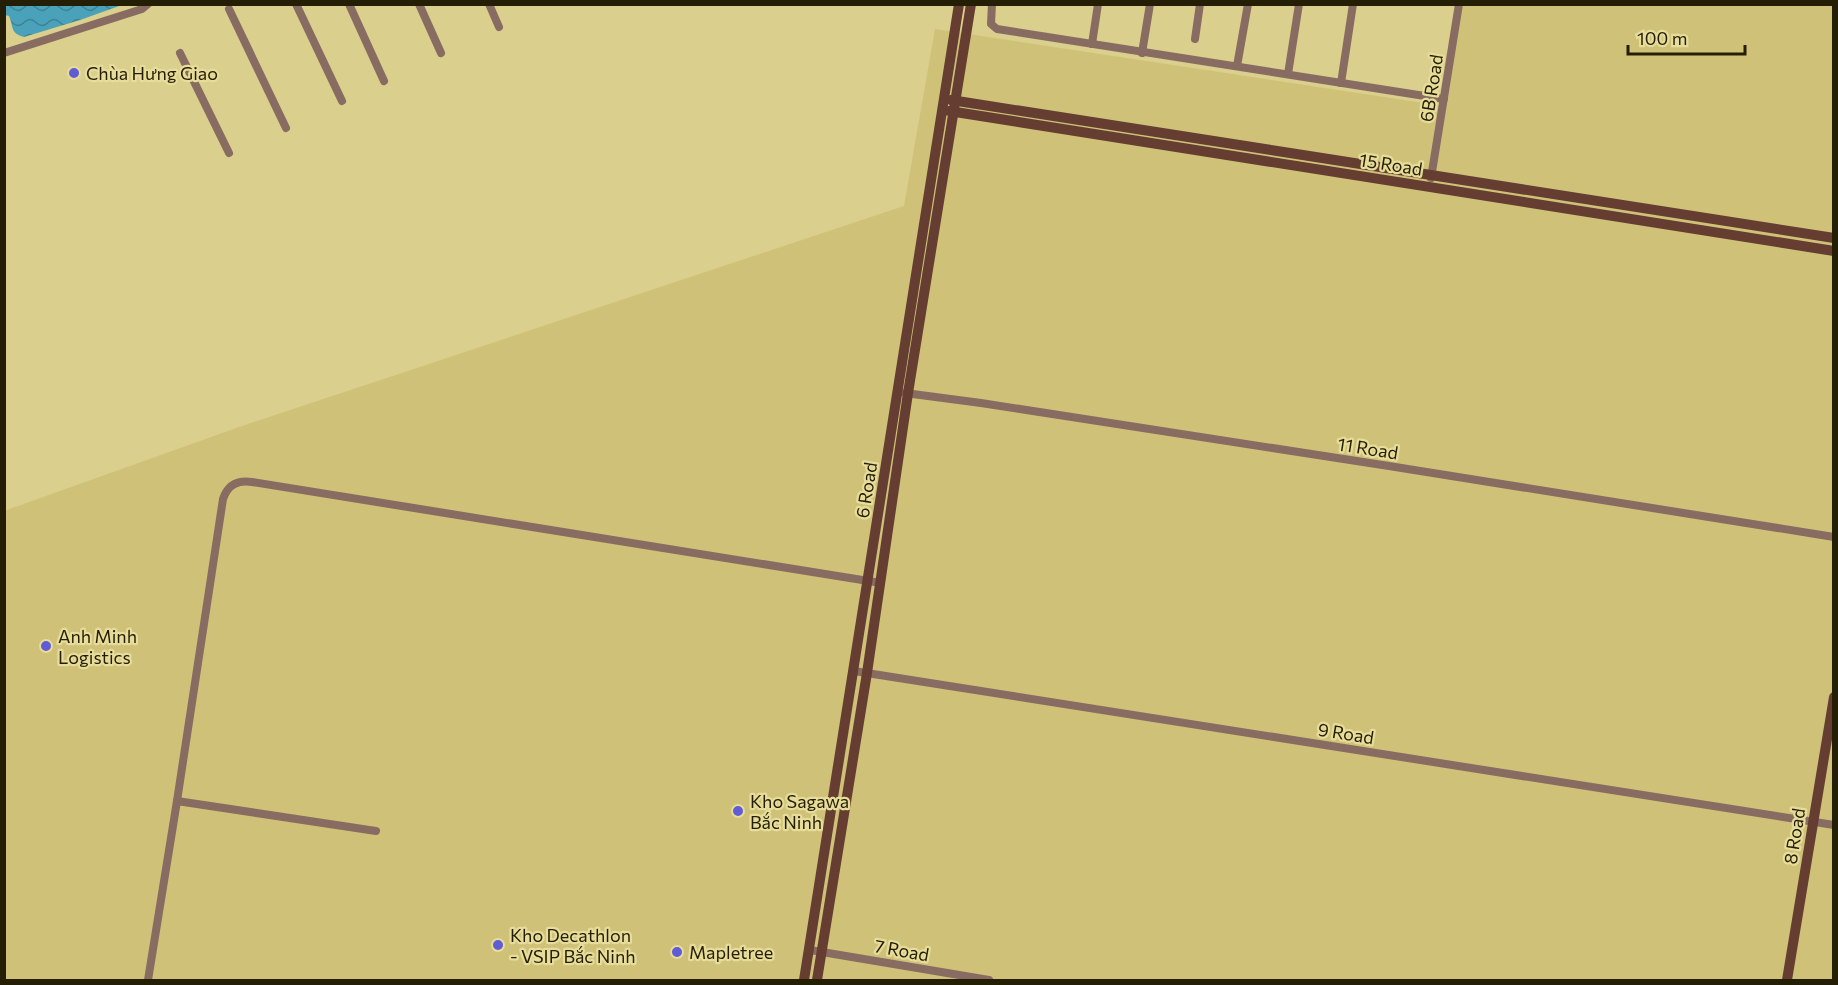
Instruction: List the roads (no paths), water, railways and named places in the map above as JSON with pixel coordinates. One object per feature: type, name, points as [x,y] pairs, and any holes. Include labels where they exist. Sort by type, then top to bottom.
[{"type":"street","points":[[4,53],[142,9],[148,4]]},
{"type":"street","points":[[296,4],[342,101]]},
{"type":"street","points":[[349,4],[384,81]]},
{"type":"street","points":[[419,4],[441,53]]},
{"type":"street","points":[[489,4],[499,27]]},
{"type":"street","name":"6 Road","points":[[949,105],[959,4]]},
{"type":"street","name":"6 Road","points":[[804,981],[868,581],[903,392],[949,105],[971,4]]},
{"type":"street","points":[[992,4],[991,24],[997,29],[1444,99]]},
{"type":"street","points":[[1092,44],[1098,4]]},
{"type":"street","points":[[1142,52],[1150,4]]},
{"type":"street","points":[[1195,39],[1200,4]]},
{"type":"street","points":[[1237,66],[1248,4]]},
{"type":"street","points":[[1288,74],[1299,4]]},
{"type":"street","points":[[1341,82],[1353,4]]},
{"type":"street","name":"6B Road","points":[[1430,187],[1459,4]]},
{"type":"street","points":[[229,9],[286,128]]},
{"type":"street","points":[[180,53],[229,153]]},
{"type":"street","name":"15 Road","points":[[949,105],[1430,187],[1833,251]]},
{"type":"street","name":"15 Road","points":[[1116,132],[1432,175],[1833,238]]},
{"type":"street","name":"6 Road","points":[[817,981],[881,582],[903,392]]},
{"type":"street","name":"11 Road","points":[[903,392],[981,402],[1833,537]]},
{"type":"street","points":[[148,981],[223,499],[228,488],[236,483],[252,482],[881,582]]},
{"type":"street","name":"9 Road","points":[[854,671],[1833,825]]},
{"type":"street","name":"8 Road","points":[[1787,981],[1833,697]]},
{"type":"street","points":[[177,801],[376,831]]},
{"type":"street","name":"7 Road","points":[[810,950],[989,981]]},
{"type":"water","points":[[4,5],[122,5],[24,37],[14,32],[9,16],[5,15]]},
{"type":"place","name":"Chùa Hưng Giao","points":[[74,73]]},
{"type":"place","name":"Anh Minh Logistics","points":[[46,646]]},
{"type":"place","name":"Kho Sagawa Bắc Ninh","points":[[738,811]]},
{"type":"place","name":"Kho Decathlon - VSIP Bắc Ninh","points":[[498,945]]},
{"type":"place","name":"Mapletree","points":[[677,952]]}]
